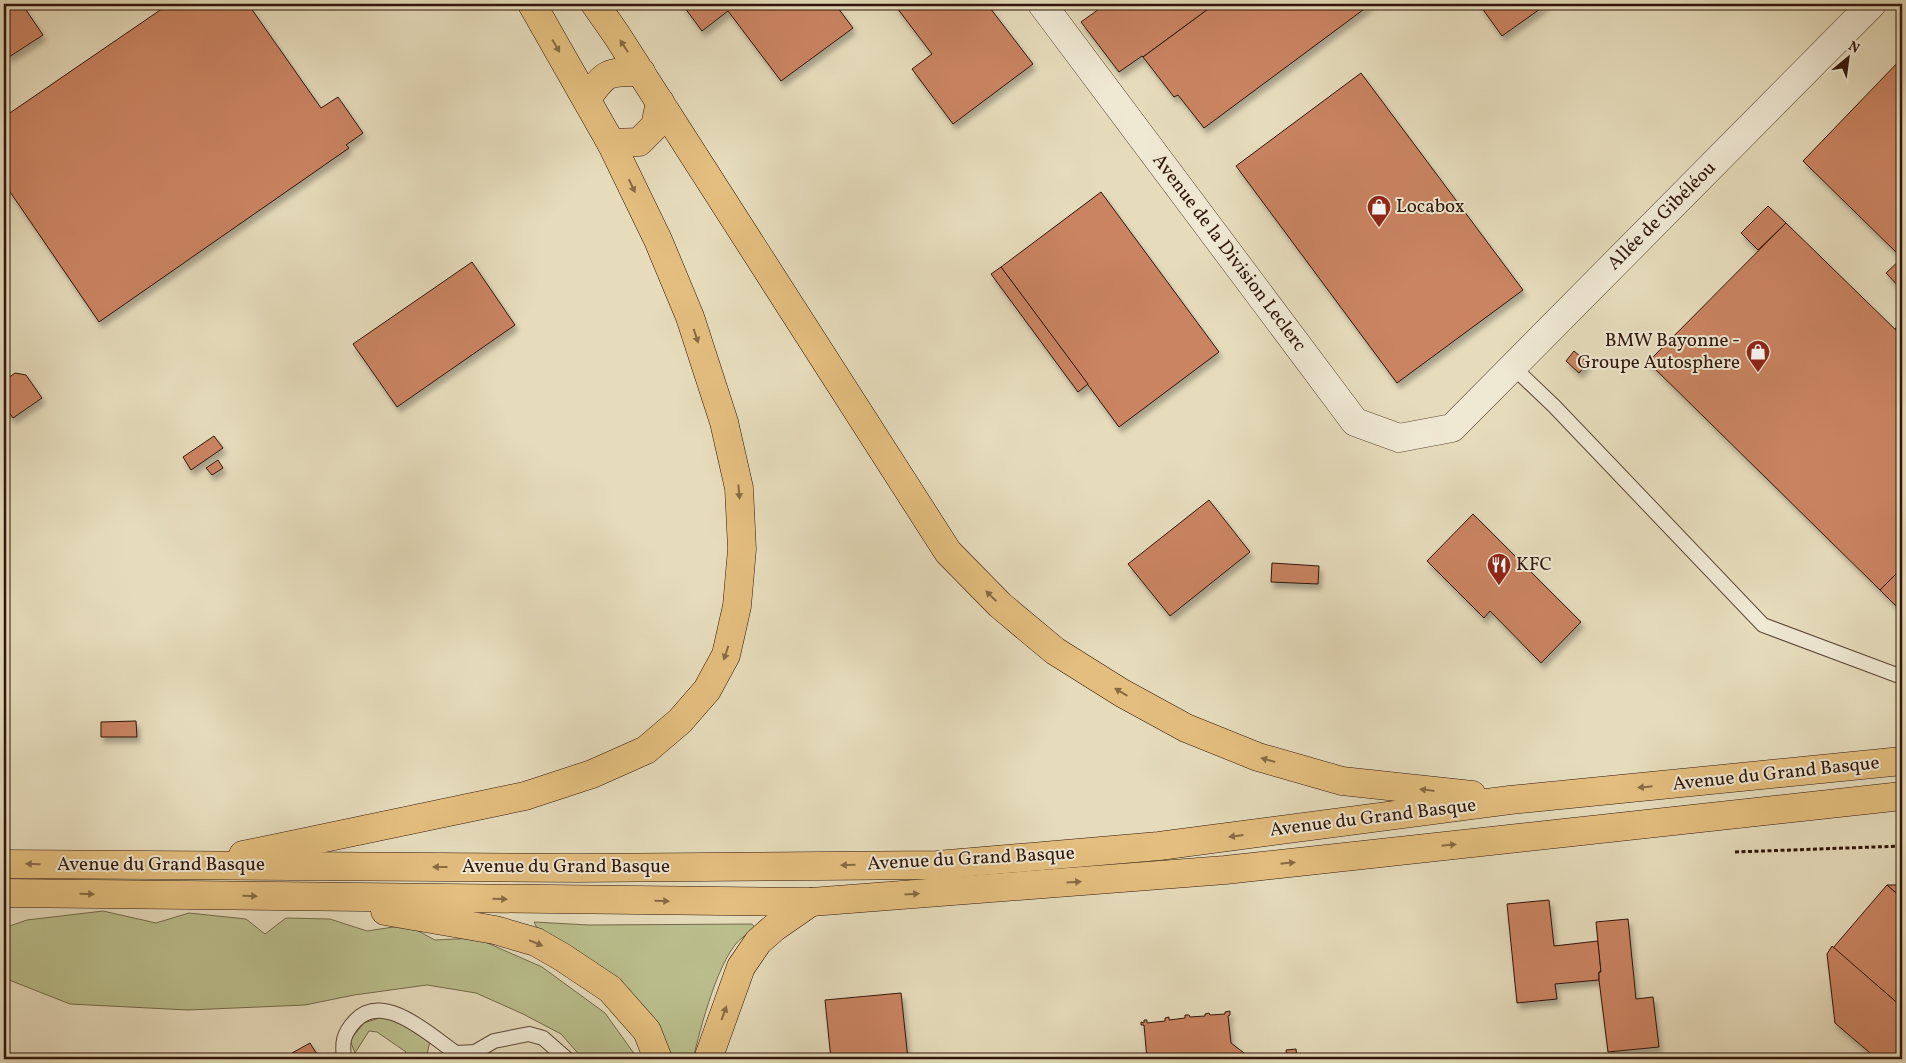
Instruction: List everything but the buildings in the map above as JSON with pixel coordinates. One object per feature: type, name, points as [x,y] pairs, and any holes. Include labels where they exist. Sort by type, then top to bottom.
[{"type":"main road","points":[[190,866],[525,796],[592,774],[646,750],[680,721],[708,690],[726,655],[737,606],[742,549],[739,488],[724,422],[690,317],[658,240],[587,99],[532,4]]},
{"type":"main road","points":[[595,4],[641,72],[948,552],[1000,605],[1054,651],[1122,693],[1186,728],[1258,757],[1342,781],[1510,800]]},
{"type":"main road","points":[[587,99],[599,82],[613,72],[641,72]]},
{"type":"main road","points":[[610,143],[639,142],[655,126],[660,102]]},
{"type":"main road","name":"Avenue du Grand Basque","points":[[4,864],[578,868],[937,865],[1159,846],[1510,800],[1902,761]]},
{"type":"main road","name":"Avenue du Grand Basque","points":[[4,893],[811,902],[1225,870],[1902,796]]},
{"type":"main road","points":[[300,897],[495,930],[536,942],[562,956],[610,989],[647,1031],[658,1059]]},
{"type":"main road","points":[[708,1059],[741,967],[758,942],[811,902]]},
{"type":"street","name":"Avenue de la Division Leclerc","points":[[1042,4],[1355,422],[1399,438],[1452,428]]},
{"type":"street","name":"Allée de Gibéléou","points":[[1452,428],[1872,4]]},
{"type":"lane","points":[[1512,366],[1554,406],[1763,625],[1902,677]]},
{"type":"lane","points":[[344,1059],[342,1044],[348,1028],[358,1017],[374,1011],[392,1012],[419,1024],[456,1053],[475,1052],[494,1041],[529,1034],[543,1038],[567,1059]]},
{"type":"path","points":[[1735,852],[1902,846]]},
{"type":"green space","points":[[103,911],[156,923],[189,913],[246,919],[265,934],[286,918],[330,919],[367,931],[407,925],[435,940],[476,938],[542,967],[605,1013],[638,1059],[583,1059],[561,1034],[523,1014],[476,993],[427,985],[354,995],[305,1005],[188,1010],[70,1004],[4,978],[4,928],[27,920]]},
{"type":"green space","points":[[534,922],[589,925],[752,924],[757,930],[743,937],[734,946],[718,975],[700,1030],[693,1059],[662,1059],[538,930]]},
{"type":"green space","points":[[382,1017],[414,1028],[430,1041],[426,1059],[401,1059],[406,1052],[377,1032],[369,1031],[355,1053],[350,1040],[364,1023]]},
{"type":"place","name":"Locabox","points":[[1379,228]]},
{"type":"place","name":"BMW Bayonne - Groupe Autosphere","points":[[1758,373]]},
{"type":"place","name":"KFC","points":[[1499,586]]}]
